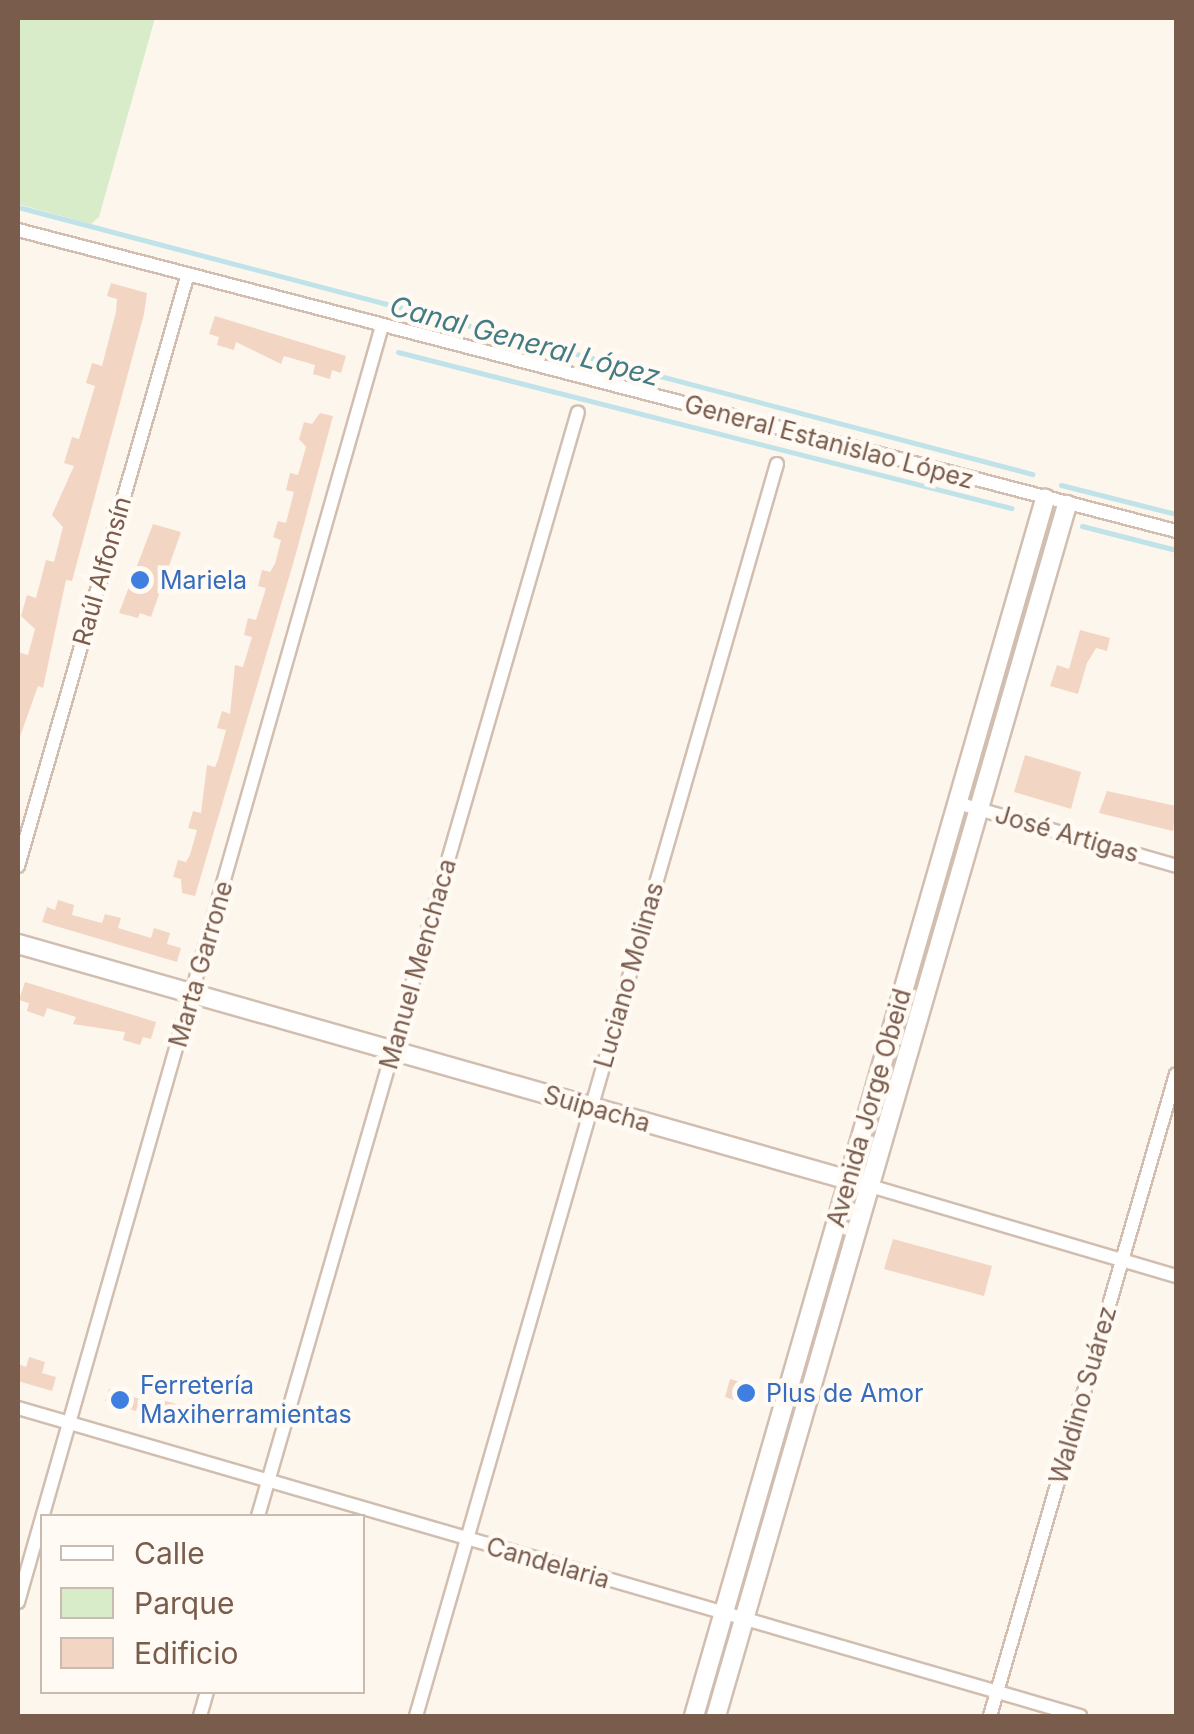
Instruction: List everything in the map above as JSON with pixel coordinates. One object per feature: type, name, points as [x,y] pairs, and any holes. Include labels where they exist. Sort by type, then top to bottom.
[{"type":"main road","name":"Avenida Jorge Obeid","points":[[694,1716],[1045,499]]},
{"type":"main road","name":"Avenida Jorge Obeid","points":[[716,1716],[1067,505]]},
{"type":"main road","name":"Suipacha","points":[[18,944],[870,1186]]},
{"type":"street","name":"General Estanislao López","points":[[18,230],[1176,531]]},
{"type":"street","name":"Raúl Alfonsín","points":[[18,866],[188,277]]},
{"type":"street","name":"Marta Garrone","points":[[44,1514],[382,326]]},
{"type":"street","name":"Manuel Menchaca","points":[[259,1514],[578,412]]},
{"type":"street","name":"Luciano Molinas","points":[[416,1716],[777,464]]},
{"type":"street","name":"José Artigas","points":[[957,803],[1176,866]]},
{"type":"street","name":"Waldino Suárez","points":[[990,1716],[1176,1074]]},
{"type":"street","name":"Suipacha","points":[[870,1186],[1176,1276]]},
{"type":"street","name":"Candelaria","points":[[18,1408],[1080,1716]]},
{"type":"street","name":"Marta Garrone","points":[[18,1602],[40,1526]]},
{"type":"green space","points":[[18,18],[155,18],[99,217],[91,224],[18,204]]},
{"type":"green space","points":[[1046,521],[1052,526],[971,794],[968,793]]},
{"type":"green space","points":[[959,822],[965,827],[862,1173],[859,1172]]},
{"type":"green space","points":[[850,1201],[856,1205],[738,1604],[734,1603]]},
{"type":"building","points":[[111,283],[147,293],[144,314],[72,581],[66,580],[43,688],[38,686],[18,742],[18,652],[28,655],[35,629],[21,616],[27,595],[36,598],[46,560],[54,562],[63,527],[52,515],[74,466],[64,463],[72,437],[79,439],[95,386],[86,383],[92,363],[102,366],[116,312],[117,299],[107,296]]},
{"type":"building","points":[[215,316],[346,356],[341,373],[332,370],[330,379],[313,374],[315,365],[284,356],[281,364],[236,342],[234,350],[217,345],[219,337],[209,334]]},
{"type":"building","points":[[320,413],[333,416],[295,557],[195,896],[182,893],[181,879],[173,877],[178,860],[186,862],[190,855],[197,830],[188,828],[193,811],[201,813],[207,765],[215,767],[218,760],[226,730],[217,728],[222,711],[230,714],[235,665],[243,667],[252,637],[244,635],[248,618],[256,620],[266,588],[258,586],[262,570],[270,572],[275,564],[281,540],[273,537],[278,521],[286,523],[294,492],[286,490],[290,473],[298,475],[306,447],[299,439],[304,422],[312,424]]},
{"type":"building","points":[[153,524],[181,532],[151,617],[119,613]]},
{"type":"building","points":[[1080,630],[1110,638],[1107,651],[1096,648],[1087,663],[1078,694],[1050,686],[1057,665],[1069,669]]},
{"type":"building","points":[[1025,755],[1081,772],[1071,809],[1014,792]]},
{"type":"building","points":[[1107,791],[1176,806],[1173,831],[1099,813]]},
{"type":"building","points":[[58,900],[74,905],[72,915],[102,923],[105,914],[121,918],[118,928],[151,938],[154,928],[170,933],[167,944],[181,948],[177,962],[42,922],[47,907],[55,910]]},
{"type":"building","points":[[25,982],[156,1022],[151,1039],[143,1037],[140,1045],[123,1040],[125,1032],[73,1024],[76,1017],[47,1008],[44,1017],[27,1011],[29,1003],[19,1000]]},
{"type":"building","points":[[893,1239],[992,1266],[984,1296],[884,1269]]},
{"type":"building","points":[[29,1357],[45,1362],[42,1373],[56,1377],[52,1391],[18,1381],[18,1364],[26,1367]]},
{"type":"building","points":[[730,1379],[755,1386],[749,1405],[725,1397]]},
{"type":"building","points":[[109,1389],[140,1399],[136,1411],[105,1401]]},
{"type":"building","points":[[159,1399],[190,1408],[186,1421],[155,1411]]},
{"type":"waterway","name":"Canal General López","points":[[18,207],[1032,474]]},
{"type":"waterway","name":"Canal General López","points":[[398,352],[1011,508]]},
{"type":"waterway","name":"Canal General López","points":[[1061,485],[1176,514]]},
{"type":"waterway","name":"Canal General López","points":[[1082,526],[1176,550]]},
{"type":"place","name":"Mariela","points":[[140,580]]},
{"type":"place","name":"Plus de Amor","points":[[746,1393]]},
{"type":"place","name":"Ferretería Maxiherramientas","points":[[120,1400]]}]
